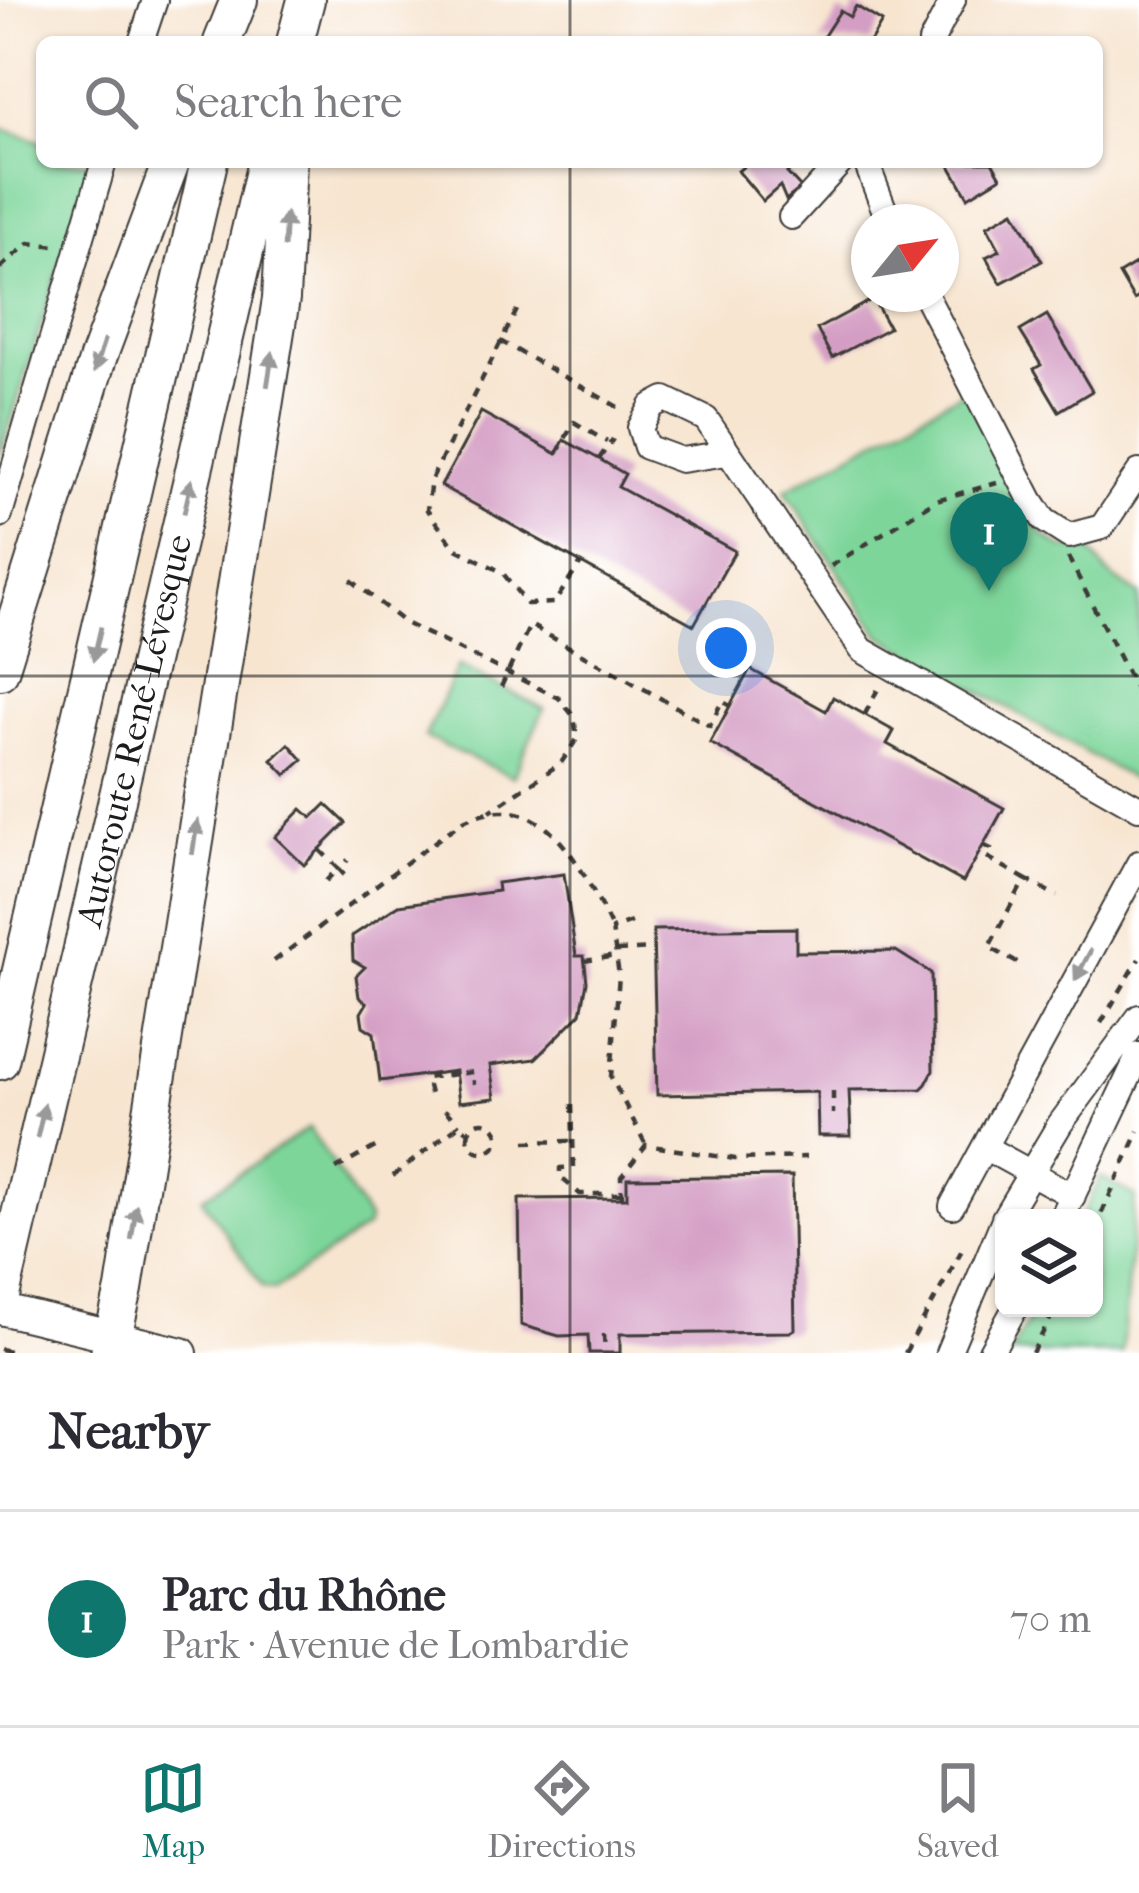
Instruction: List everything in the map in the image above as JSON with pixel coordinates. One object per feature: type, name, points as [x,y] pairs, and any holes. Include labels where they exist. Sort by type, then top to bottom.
[{"type":"highway","points":[[225,36],[244,0]]},
{"type":"highway","points":[[239,36],[244,0]]},
{"type":"highway","points":[[297,36],[306,0]]},
{"type":"highway","points":[[0,671],[98,358],[169,168]]},
{"type":"highway","name":"Autoroute René-Lévesque","points":[[0,1061],[208,168]]},
{"type":"highway","name":"Autoroute René-Lévesque","points":[[0,1300],[265,168]]},
{"type":"highway","points":[[111,1345],[281,299],[289,168]]},
{"type":"main road","points":[[0,1309],[111,1345],[182,1353]]},
{"type":"street","points":[[143,36],[154,0]]},
{"type":"street","points":[[934,36],[953,0]]},
{"type":"street","points":[[0,515],[102,168]]},
{"type":"street","points":[[790,218],[836,168]]},
{"type":"street","points":[[868,168],[882,204]]},
{"type":"street","points":[[935,312],[1036,509],[1059,533],[1074,542],[1111,520],[1139,472]]},
{"type":"street","points":[[728,453],[750,477],[862,650],[1139,808]]},
{"type":"street","points":[[952,1206],[1139,862]]},
{"type":"street","points":[[1009,1209],[1029,1171],[1139,1017]]},
{"type":"street","points":[[984,1147],[1029,1171],[1067,1207],[1139,1055]]},
{"type":"street","points":[[948,1353],[995,1240]]},
{"type":"street","points":[[990,1353],[1010,1317]]},
{"type":"path","points":[[0,268],[38,242]]},
{"type":"path","points":[[518,310],[426,491],[427,510],[455,548],[502,572],[527,604],[554,602],[581,563]]},
{"type":"path","points":[[500,341],[625,411]]},
{"type":"path","points":[[557,454],[574,422],[610,440],[598,459]]},
{"type":"path","points":[[831,566],[936,500],[1012,479]]},
{"type":"path","points":[[1074,542],[1139,696]]},
{"type":"path","points":[[274,961],[460,823],[487,813],[561,763],[577,739],[574,717],[559,698],[405,623],[351,580]]},
{"type":"path","points":[[501,687],[530,626],[710,726],[722,701],[730,706]]},
{"type":"path","points":[[865,714],[878,690]]},
{"type":"path","points":[[487,813],[528,814],[551,826],[612,929],[616,954],[611,1077],[646,1145]]},
{"type":"path","points":[[983,845],[991,849],[987,856],[1057,896]]},
{"type":"path","points":[[320,850],[347,878]]},
{"type":"path","points":[[326,880],[348,860]]},
{"type":"path","points":[[1019,964],[989,947],[1024,879]]},
{"type":"path","points":[[612,929],[631,922]]},
{"type":"path","points":[[584,961],[654,950]]},
{"type":"path","points":[[430,1094],[426,1078],[473,1072],[474,1084]]},
{"type":"path","points":[[833,1091],[833,1114]]},
{"type":"path","points":[[572,1103],[574,1167],[560,1168],[560,1178],[580,1194],[622,1196],[621,1177],[646,1145]]},
{"type":"path","points":[[445,1110],[469,1132],[478,1151],[493,1148],[500,1136],[481,1122],[469,1132]]},
{"type":"path","points":[[393,1176],[459,1125]]},
{"type":"path","points":[[1103,1210],[1139,1131]]},
{"type":"path","points":[[525,1142],[572,1141]]},
{"type":"path","points":[[646,1145],[735,1160],[806,1157]]},
{"type":"path","points":[[335,1169],[377,1146]]},
{"type":"path","points":[[905,1353],[965,1244]]},
{"type":"path","points":[[1032,1353],[1051,1317]]},
{"type":"path","points":[[604,1334],[605,1353]]},
{"type":"path","points":[[0,1349],[18,1353]]},
{"type":"green space","points":[[0,128],[36,140],[36,168],[90,168],[0,457]]},
{"type":"green space","points":[[966,390],[1042,534],[1063,548],[1089,549],[1108,574],[1139,595],[1139,783],[880,635],[785,490]]},
{"type":"green space","points":[[458,666],[544,709],[513,777],[425,737]]},
{"type":"green space","points":[[309,1128],[368,1219],[367,1227],[274,1290],[263,1288],[202,1198]]},
{"type":"green space","points":[[1101,1177],[1135,1196],[1122,1353],[1011,1353],[1030,1317],[1103,1317],[1103,1209],[1085,1209]]},
{"type":"building","points":[[856,6],[882,22],[874,36],[824,36],[840,11],[850,17]]},
{"type":"building","points":[[792,168],[787,173],[801,188],[786,200],[780,186],[763,201],[738,171]]},
{"type":"building","points":[[951,168],[996,168],[1001,177],[968,197]]},
{"type":"building","points":[[1014,211],[1042,261],[1001,283],[986,257],[1000,250],[987,226]]},
{"type":"building","points":[[1139,262],[1139,297],[1134,300],[1119,274]]},
{"type":"building","points":[[851,311],[880,312],[889,328],[832,358],[817,329]]},
{"type":"building","points":[[1047,315],[1092,391],[1059,411],[1034,369],[1041,365],[1020,331]]},
{"type":"building","points":[[481,412],[557,454],[564,440],[599,459],[625,474],[618,487],[735,551],[694,625],[441,486]]},
{"type":"building","points":[[750,669],[826,711],[833,697],[894,731],[887,744],[1004,808],[963,882],[710,743]]},
{"type":"building","points":[[289,744],[303,760],[286,775],[272,760]]},
{"type":"building","points":[[326,804],[346,823],[304,865],[275,837],[302,809],[312,818]]},
{"type":"building","points":[[564,874],[576,956],[584,956],[587,982],[581,1013],[535,1059],[490,1065],[495,1098],[459,1102],[455,1071],[380,1081],[374,1033],[363,1026],[361,1013],[367,1003],[359,997],[356,976],[365,967],[353,960],[352,936],[399,905],[498,891],[497,883]]},
{"type":"building","points":[[796,928],[796,952],[896,951],[931,973],[933,1071],[926,1084],[921,1089],[849,1090],[851,1136],[818,1136],[817,1092],[657,1095],[653,930]]},
{"type":"building","points":[[792,1176],[795,1329],[790,1332],[620,1334],[620,1353],[589,1353],[588,1335],[559,1336],[521,1325],[519,1199],[627,1198],[627,1178]]},
{"type":"place","name":"Parc du Rhône","points":[[989,591]]}]
